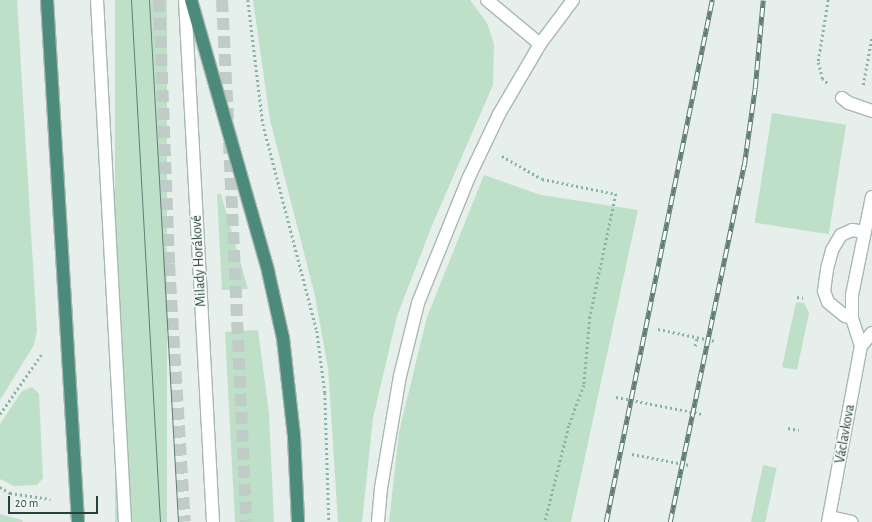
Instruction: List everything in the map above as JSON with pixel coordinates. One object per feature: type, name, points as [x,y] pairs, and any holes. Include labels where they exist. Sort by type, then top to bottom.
[{"type":"highway","points":[[47,0],[78,522]]},
{"type":"highway","points":[[191,0],[268,271],[283,338],[294,436],[298,522]]},
{"type":"main road","points":[[97,0],[125,522]]},
{"type":"main road","name":"Milady Horákové","points":[[185,0],[213,522]]},
{"type":"main road","points":[[487,0],[540,44]]},
{"type":"main road","points":[[378,522],[381,488],[400,376],[418,303],[484,145],[499,114],[540,44],[573,0]]},
{"type":"main road","points":[[842,98],[872,111]]},
{"type":"main road","name":"Václavkova","points":[[866,347],[852,318],[852,295],[872,197]]},
{"type":"main road","points":[[852,318],[845,316],[828,302],[824,291],[827,269],[832,250],[841,235],[852,230],[865,232]]},
{"type":"main road","name":"Václavkova","points":[[829,520],[866,347],[872,333]]},
{"type":"main road","points":[[829,520],[851,522]]},
{"type":"path","points":[[248,0],[263,124],[317,331],[325,393],[330,522]]},
{"type":"path","points":[[828,0],[818,60],[822,79],[842,98]]},
{"type":"path","points":[[858,106],[872,36]]},
{"type":"path","points":[[484,145],[542,179],[616,194],[590,317],[584,385],[569,426],[545,522]]},
{"type":"path","points":[[658,329],[715,341]]},
{"type":"path","points":[[695,346],[697,337]]},
{"type":"path","points":[[0,414],[43,352]]},
{"type":"path","points":[[616,397],[703,414]]},
{"type":"path","points":[[788,428],[799,430]]},
{"type":"path","points":[[632,454],[689,465]]},
{"type":"path","points":[[0,487],[10,493],[51,499]]},
{"type":"green space","points":[[0,0],[17,0],[37,331],[34,345],[0,400]]},
{"type":"green space","points":[[115,0],[167,0],[167,522],[115,522]]},
{"type":"green space","points":[[253,0],[470,0],[487,23],[494,44],[493,85],[433,223],[397,316],[373,418],[362,522],[338,522],[328,368],[315,296],[270,120]]},
{"type":"green space","points":[[772,113],[846,125],[829,234],[755,223]]},
{"type":"green space","points":[[484,175],[541,195],[638,210],[571,522],[389,522],[399,432],[427,317]]},
{"type":"green space","points":[[217,194],[221,194],[248,289],[222,290]]},
{"type":"green space","points":[[796,302],[804,303],[809,313],[797,370],[782,367]]},
{"type":"green space","points":[[258,330],[269,413],[274,522],[235,522],[225,332]]},
{"type":"green space","points":[[32,387],[39,394],[43,478],[37,485],[14,486],[0,479],[0,424],[22,391]]},
{"type":"green space","points":[[763,465],[777,468],[765,522],[751,522]]},
{"type":"green space","points":[[0,514],[22,520],[23,522],[0,522]]},
{"type":"tunnel","points":[[159,0],[169,264],[185,522]]},
{"type":"tunnel","points":[[222,0],[228,119]]},
{"type":"tunnel","points":[[229,142],[246,522]]},
{"type":"tram line","points":[[131,0],[160,522]]},
{"type":"tram line","points":[[149,0],[178,522]]},
{"type":"railway","points":[[606,522],[712,0]]},
{"type":"railway","points":[[670,522],[744,166],[755,88],[763,0]]}]
